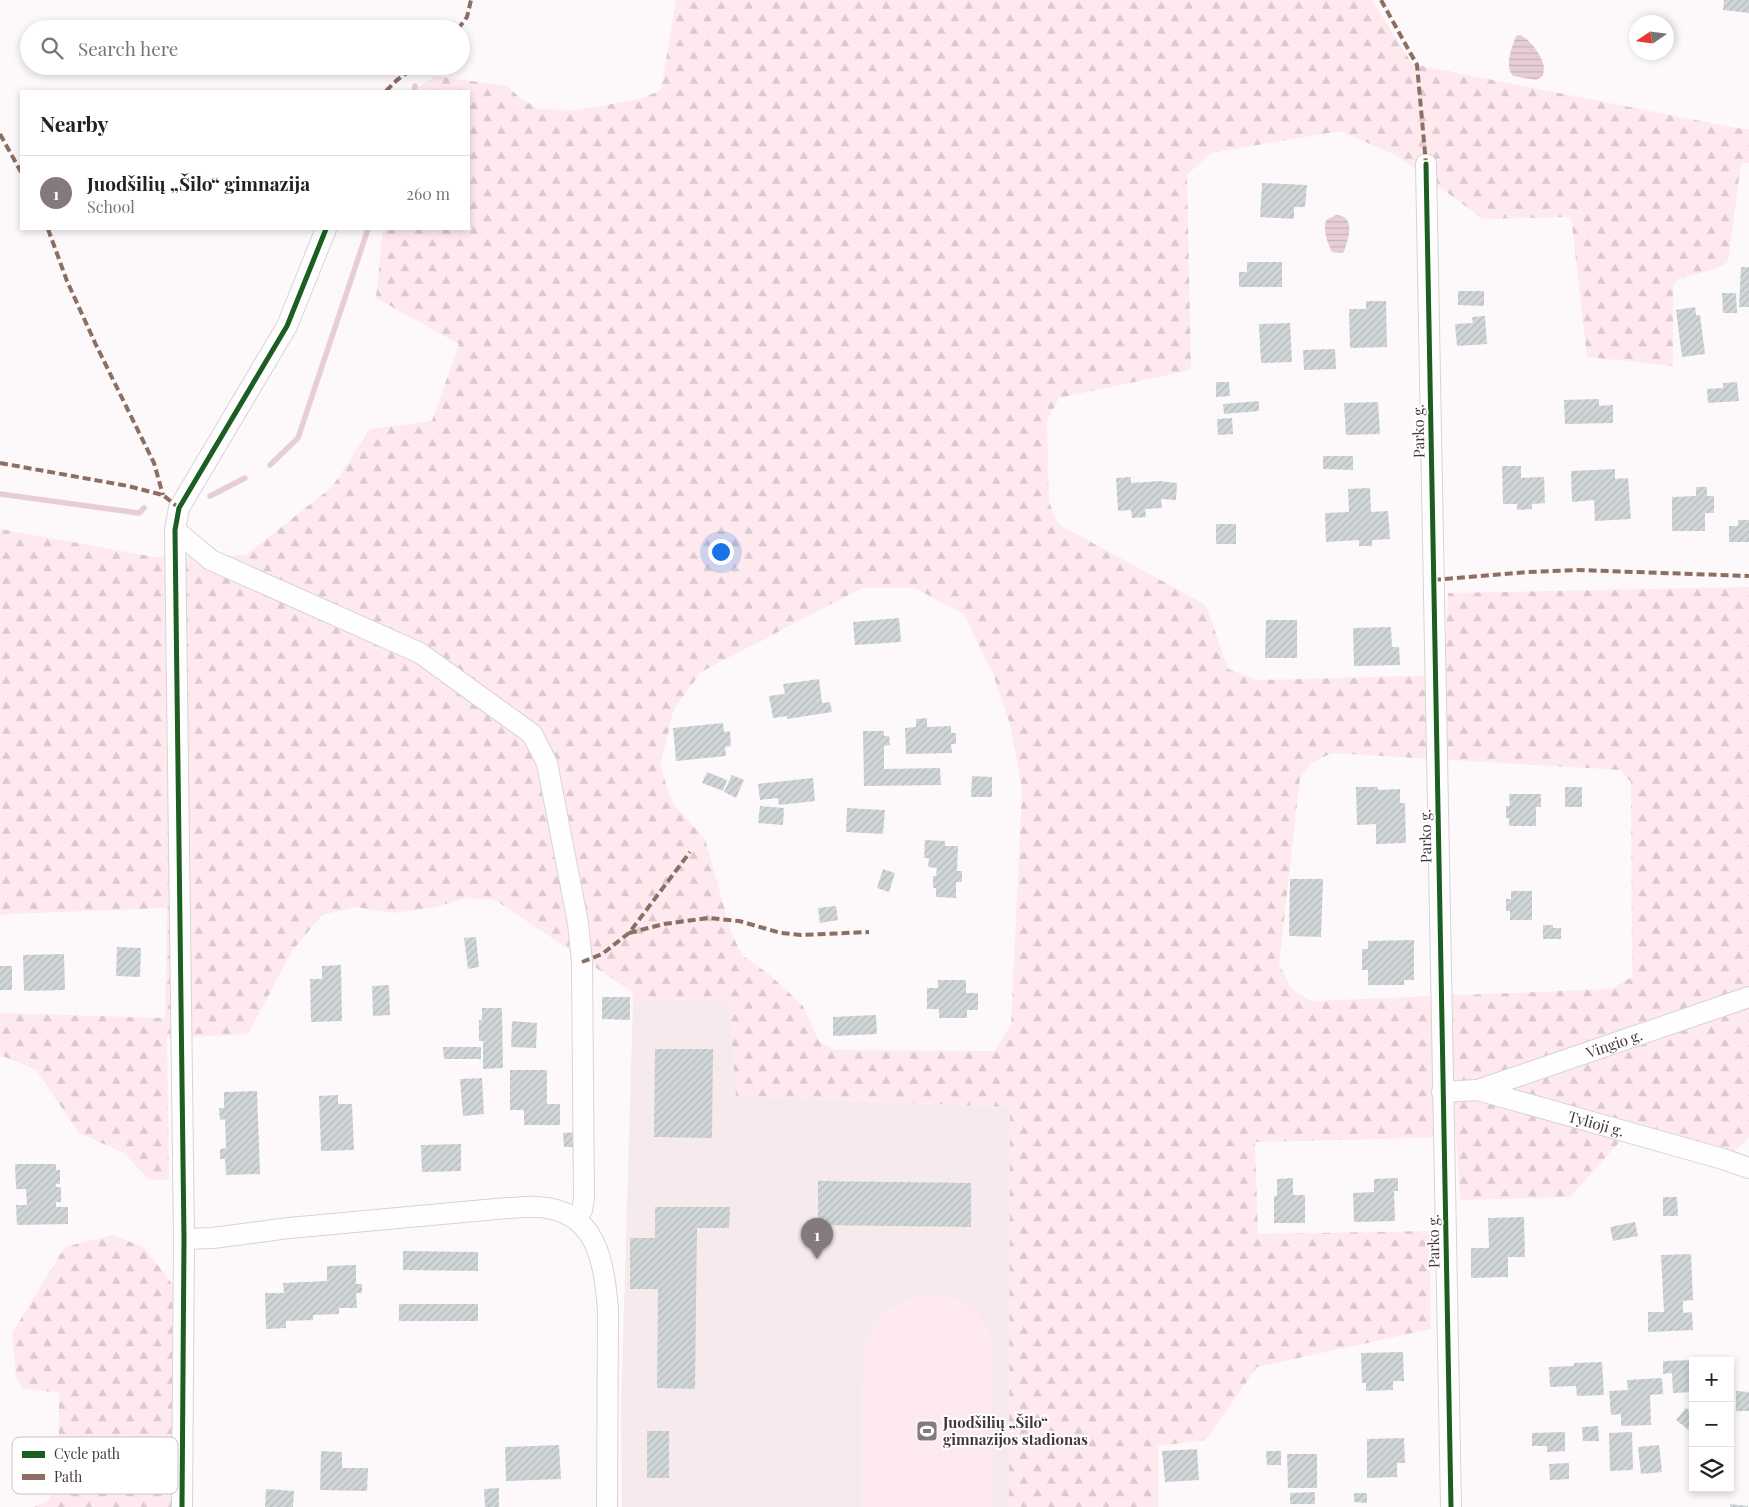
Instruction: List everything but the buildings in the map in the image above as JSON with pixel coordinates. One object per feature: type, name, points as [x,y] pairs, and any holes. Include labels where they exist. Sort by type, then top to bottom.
[{"type":"street","name":"Parko g.","points":[[1426,164],[1442,1092],[1452,1507]]},
{"type":"street","points":[[182,1507],[184,1239],[175,530],[179,508],[287,326],[326,230]]},
{"type":"street","points":[[175,530],[211,560],[420,653],[532,734],[547,763],[578,923],[582,962],[584,1198],[582,1210],[576,1219]]},
{"type":"street","name":"Vingio g.","points":[[1478,1090],[1749,997]]},
{"type":"street","name":"Tylioji g.","points":[[1442,1092],[1478,1090],[1749,1168]]},
{"type":"street","points":[[184,1239],[212,1238],[289,1228],[507,1208],[539,1207],[560,1211],[576,1219],[590,1234],[600,1255],[605,1278],[608,1310],[607,1507]]},
{"type":"shaded area","points":[[1520,35],[1531,44],[1543,63],[1543,76],[1536,80],[1513,76],[1510,72],[1511,51],[1516,36]]},
{"type":"shaded area","points":[[1336,215],[1343,216],[1349,224],[1344,252],[1341,253],[1332,252],[1325,232],[1326,220]]},
{"type":"shaded area","points":[[633,999],[729,1000],[737,1096],[1010,1107],[1009,1507],[622,1507],[621,1410]]},
{"type":"green space","points":[[676,0],[1372,0],[1412,64],[1749,129],[1749,163],[1741,163],[1728,262],[1716,269],[1678,279],[1673,286],[1673,366],[1587,357],[1571,217],[1483,219],[1396,155],[1340,131],[1211,153],[1187,175],[1191,370],[1059,398],[1047,421],[1049,502],[1058,524],[1206,605],[1228,669],[1257,680],[1444,675],[1448,593],[1749,587],[1749,1137],[1734,1152],[1634,1126],[1570,1197],[1460,1200],[1456,1137],[1255,1142],[1258,1234],[1430,1231],[1431,1329],[1257,1367],[1206,1440],[1158,1446],[1158,1507],[1009,1507],[1010,1107],[736,1096],[729,1000],[633,999],[632,992],[495,900],[466,898],[432,908],[392,913],[356,907],[322,915],[292,951],[248,1034],[167,1038],[169,1180],[149,1180],[124,1153],[79,1133],[36,1070],[0,1055],[0,1013],[165,1018],[167,908],[10,914],[0,916],[0,529],[155,557],[246,555],[332,487],[370,429],[432,421],[459,344],[376,298],[383,230],[470,230],[470,90],[413,90],[436,76],[508,86],[520,98],[539,109],[579,110],[643,98],[661,90]],"holes":[[[862,588],[915,588],[964,614],[993,674],[1010,724],[1022,789],[1011,1024],[995,1051],[834,1050],[819,1041],[803,1006],[770,975],[742,955],[731,932],[705,839],[673,804],[662,772],[661,762],[674,709],[701,672]],[[1332,753],[1620,770],[1631,782],[1632,977],[1611,989],[1310,1001],[1292,989],[1279,964],[1300,778],[1311,763]]]},
{"type":"green space","points":[[112,1235],[144,1247],[173,1285],[172,1437],[59,1437],[59,1393],[22,1388],[16,1377],[12,1333],[65,1247]]},
{"type":"green space","name":"Juodšilių „Šilo“ gimnazijos stadionas","points":[[941,1296],[965,1302],[980,1316],[990,1333],[992,1357],[992,1507],[861,1507],[862,1352],[869,1332],[886,1310],[912,1298]]},
{"type":"green space","points":[[52,1494],[171,1494],[171,1507],[34,1507],[48,1501]]},
{"type":"waterway","points":[[414,90],[415,86]]},
{"type":"waterway","points":[[270,465],[298,438],[368,230]]},
{"type":"waterway","points":[[210,496],[245,478]]},
{"type":"waterway","points":[[0,494],[139,513],[144,508]]},
{"type":"marked path","points":[[465,20],[471,0]]},
{"type":"marked path","points":[[1381,0],[1417,65],[1426,164]]},
{"type":"marked path","points":[[387,90],[404,75]]},
{"type":"marked path","points":[[0,134],[20,170]]},
{"type":"marked path","points":[[48,230],[67,281],[96,345],[154,463],[163,495]]},
{"type":"marked path","points":[[0,463],[128,486],[163,495],[179,508]]},
{"type":"marked path","points":[[1433,580],[1578,570],[1749,576]]},
{"type":"marked path","points":[[582,962],[602,954],[629,933],[690,852]]},
{"type":"marked path","points":[[629,933],[664,924],[708,918],[739,921],[781,933],[801,935],[869,932]]},
{"type":"cycle path","points":[[1426,164],[1451,1507]]},
{"type":"cycle path","points":[[182,1507],[184,1239],[175,530],[179,508],[287,326],[326,230]]},
{"type":"place","name":"Juodšilių „Šilo“ gimnazija","points":[[817,1259]]},
{"type":"place","name":"Juodšilių „Šilo“ gimnazijos stadionas","points":[[927,1431]]}]
